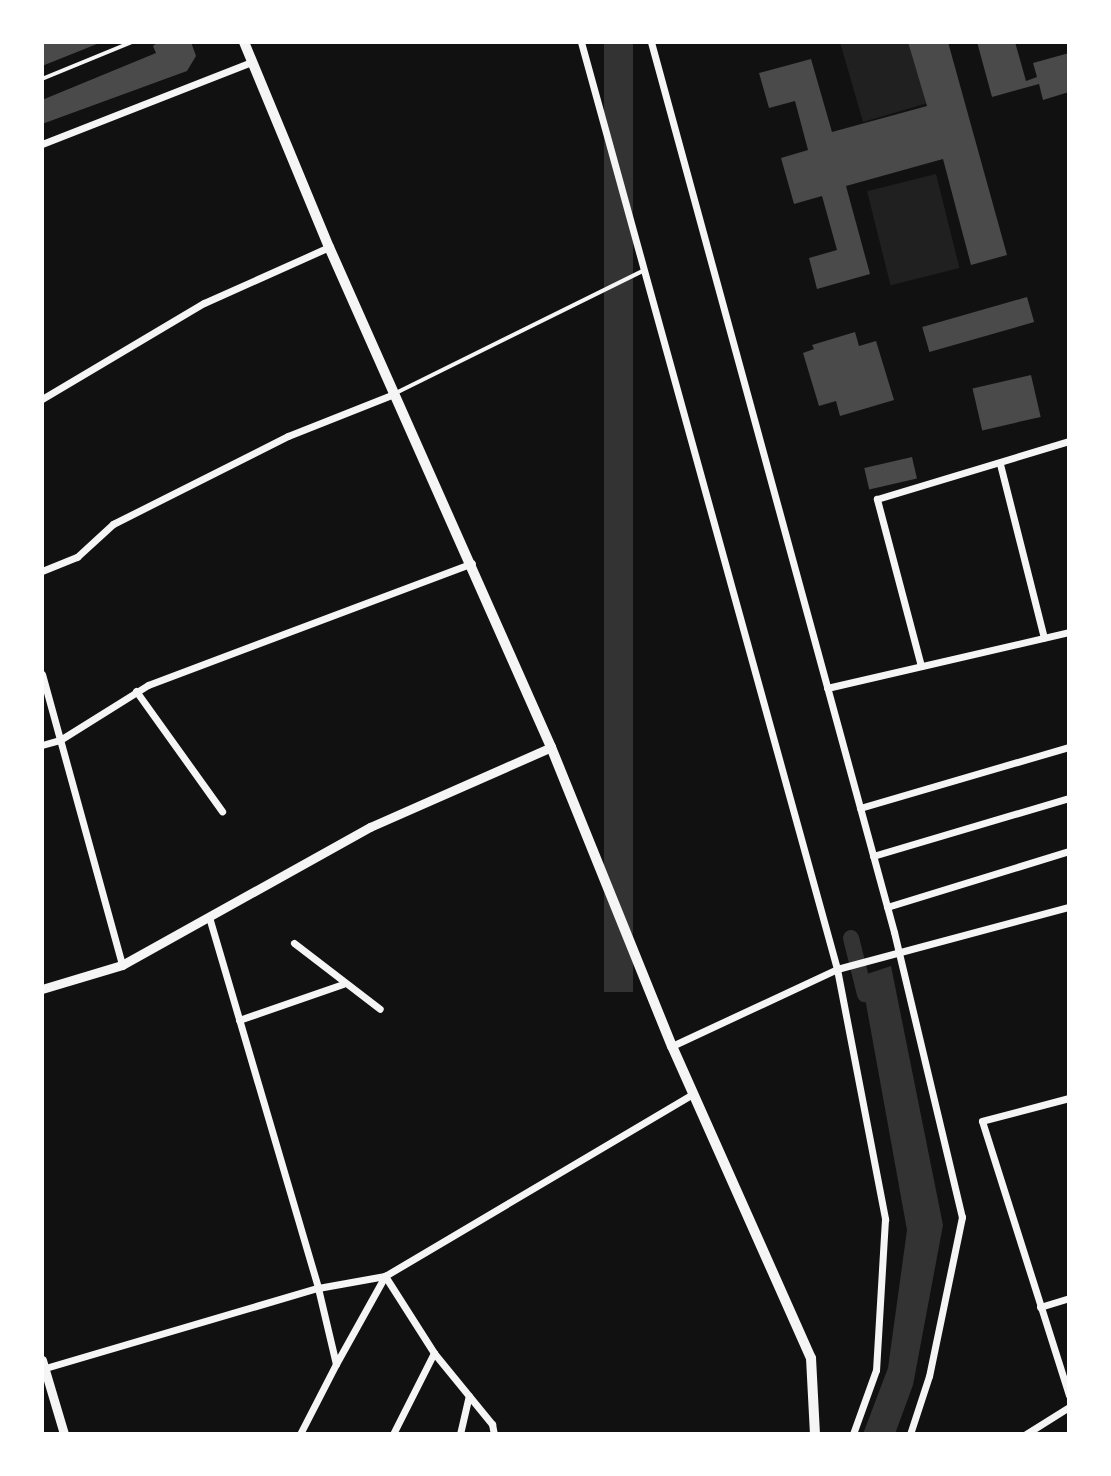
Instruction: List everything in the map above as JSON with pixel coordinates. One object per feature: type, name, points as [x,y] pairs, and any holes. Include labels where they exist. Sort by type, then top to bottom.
[{"type":"main road","points":[[244,42],[329,247],[472,563],[551,747],[693,1094],[811,1358],[815,1434]]},
{"type":"street","points":[[581,42],[837,969],[885,1219],[876,1370],[853,1434]]},
{"type":"street","points":[[651,42],[887,907],[962,1217],[929,1376],[910,1434]]},
{"type":"street","points":[[42,144],[251,62]]},
{"type":"street","points":[[42,399],[204,303],[329,247]]},
{"type":"street","points":[[42,570],[77,557],[113,524],[288,436],[394,394]]},
{"type":"street","points":[[921,666],[877,499],[1069,441]]},
{"type":"street","points":[[1000,464],[1044,638]]},
{"type":"street","points":[[42,745],[60,740],[136,691],[472,563]]},
{"type":"street","points":[[827,688],[1069,632]]},
{"type":"street","points":[[42,674],[122,965]]},
{"type":"street","points":[[136,691],[222,811]]},
{"type":"street","points":[[43,987],[122,965],[370,827],[551,747]]},
{"type":"street","points":[[860,808],[1069,747]]},
{"type":"street","points":[[873,856],[1069,798]]},
{"type":"street","points":[[887,907],[1069,851]]},
{"type":"street","points":[[672,1045],[837,969],[899,955],[1069,907]]},
{"type":"street","points":[[209,917],[318,1288],[336,1364]]},
{"type":"street","points":[[294,943],[343,984],[380,1009]]},
{"type":"street","points":[[239,1020],[343,984]]},
{"type":"street","points":[[64,1434],[43,1366],[318,1288],[385,1276],[693,1094]]},
{"type":"street","points":[[1069,1098],[982,1121],[1069,1395]]},
{"type":"street","points":[[385,1276],[434,1353],[470,1396],[494,1434]]},
{"type":"street","points":[[300,1434],[385,1276]]},
{"type":"street","points":[[1040,1307],[1069,1298]]},
{"type":"street","points":[[393,1434],[434,1353]]},
{"type":"street","points":[[460,1434],[470,1396]]},
{"type":"street","points":[[1026,1434],[1069,1407]]},
{"type":"lane","points":[[42,79],[132,42]]},
{"type":"lane","points":[[394,394],[645,270]]},
{"type":"shaded area","points":[[604,42],[633,42],[633,992],[604,992]]},
{"type":"shaded area","points":[[840,42],[914,42],[931,102],[863,122]]},
{"type":"shaded area","points":[[936,174],[959,268],[891,285],[867,191]]},
{"type":"shaded area","points":[[891,966],[943,1225],[913,1385],[895,1434],[863,1434],[888,1368],[907,1230],[861,976]]},
{"type":"building","points":[[42,42],[102,42],[42,66]]},
{"type":"building","points":[[158,42],[191,42],[196,56],[187,71],[42,124],[42,100],[156,53],[153,46]]},
{"type":"building","points":[[908,42],[948,42],[1007,255],[971,265],[943,159],[846,186],[870,274],[817,289],[809,258],[837,250],[822,196],[794,204],[781,158],[808,150],[795,101],[769,108],[759,73],[811,59],[832,132],[927,106]]},
{"type":"building","points":[[977,42],[1015,42],[1026,81],[1037,77],[1033,63],[1069,53],[1069,92],[1043,100],[1039,84],[992,97]]},
{"type":"building","points":[[1027,297],[1034,322],[929,352],[922,327]]},
{"type":"building","points":[[855,332],[859,346],[876,341],[894,400],[840,416],[836,401],[819,406],[803,353],[814,349],[812,345]]},
{"type":"building","points":[[1031,375],[1041,417],[982,430],[973,388]]},
{"type":"building","points":[[912,457],[917,478],[869,489],[864,468]]},
{"type":"waterway","points":[[851,938],[865,994]]}]
